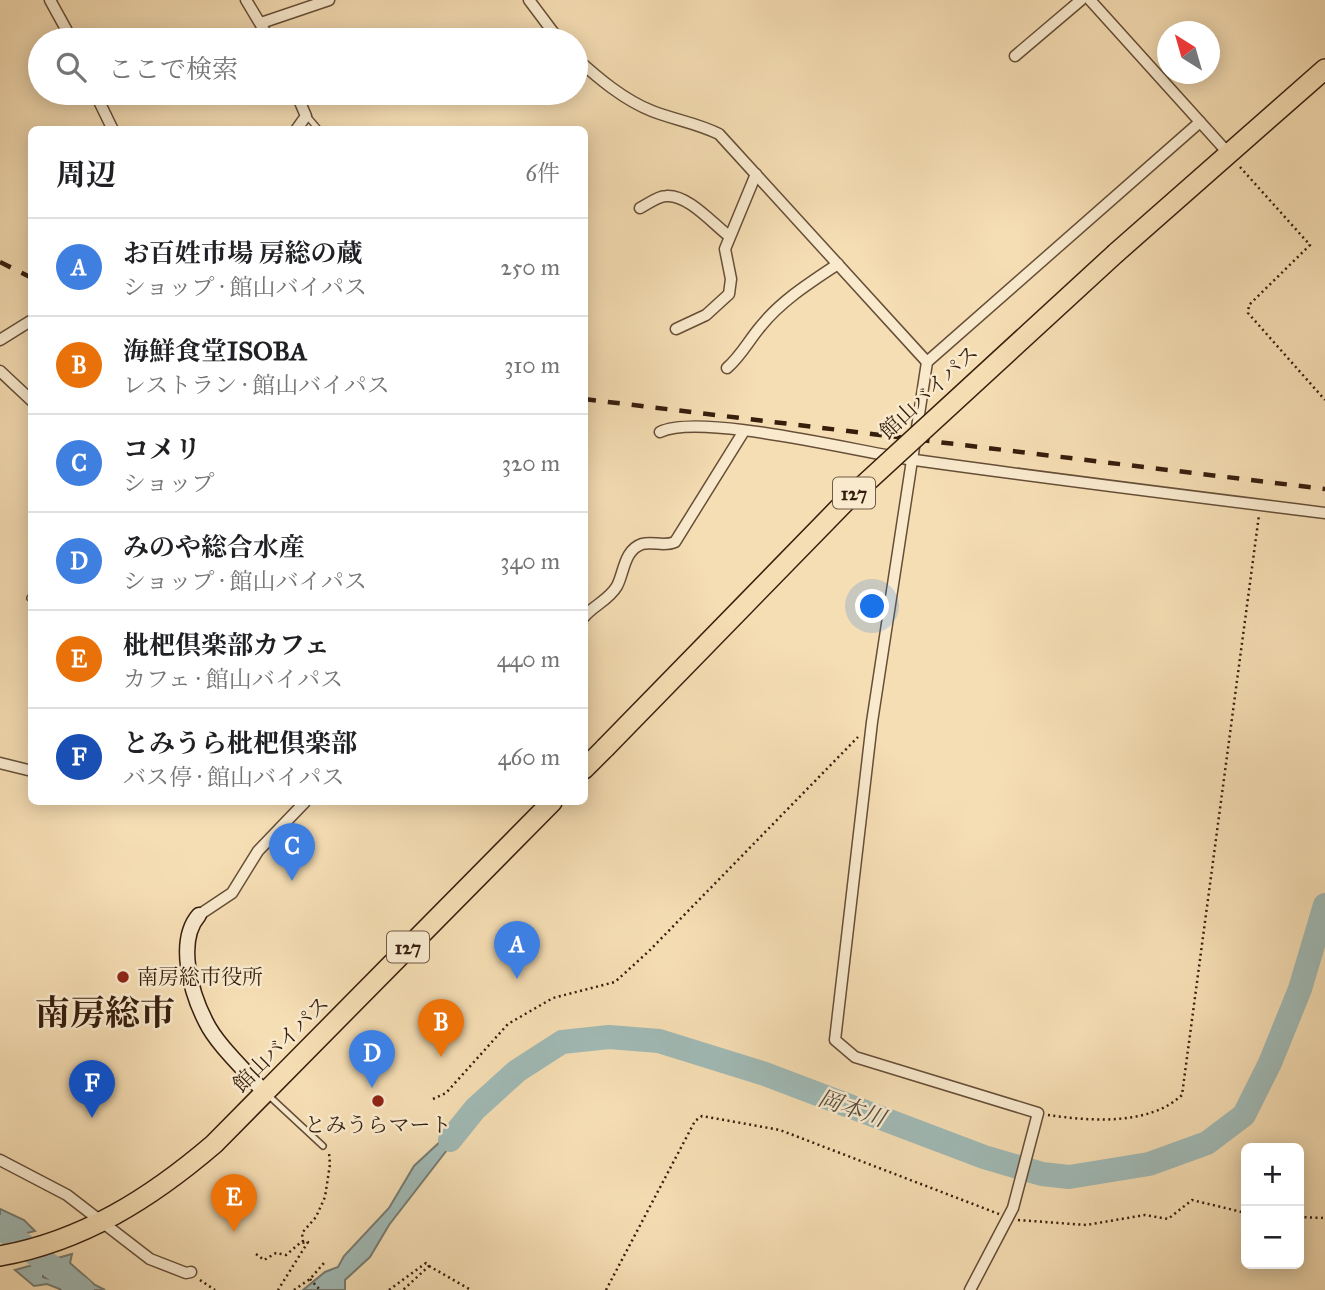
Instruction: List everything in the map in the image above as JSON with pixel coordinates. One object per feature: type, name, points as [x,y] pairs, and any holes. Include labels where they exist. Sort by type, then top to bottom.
[{"type":"highway","name":"館山バイパス","points":[[588,765],[845,502],[1116,253],[1325,69]]},
{"type":"highway","name":"館山バイパス","points":[[0,1256],[49,1244],[99,1223],[180,1173],[549,805]]},
{"type":"street","points":[[50,0],[65,28]]},
{"type":"street","points":[[246,0],[264,28]]},
{"type":"street","points":[[261,23],[329,0]]},
{"type":"street","points":[[529,0],[550,28]]},
{"type":"street","points":[[1015,56],[1081,0]]},
{"type":"street","points":[[1090,0],[1229,154]]},
{"type":"street","points":[[588,67],[631,101],[653,112],[699,124],[719,134],[927,362]]},
{"type":"street","points":[[101,105],[111,126]]},
{"type":"street","points":[[299,126],[306,116],[301,105]]},
{"type":"street","points":[[970,1290],[1011,1213],[1038,1113],[855,1057],[835,1040],[872,722],[927,362],[1200,122]]},
{"type":"street","points":[[676,330],[706,315],[729,294],[731,279],[725,249],[756,174]]},
{"type":"street","points":[[640,208],[664,196],[674,197],[688,203],[729,236]]},
{"type":"street","points":[[727,368],[738,358],[762,324],[796,293],[838,264]]},
{"type":"street","points":[[0,340],[28,322]]},
{"type":"street","points":[[0,371],[28,397]]},
{"type":"street","points":[[660,432],[685,425],[744,431],[912,460],[1325,513]]},
{"type":"street","points":[[588,614],[609,597],[618,584],[626,559],[636,547],[643,543],[670,545],[675,542],[744,431]]},
{"type":"street","points":[[0,763],[28,770]]},
{"type":"street","points":[[264,1092],[206,1023],[190,976],[187,946],[189,926],[199,915],[232,893],[258,850],[302,805]]},
{"type":"street","points":[[0,1160],[67,1195],[99,1223],[150,1259],[186,1273],[191,1272]]},
{"type":"lane","points":[[306,116],[315,126]]},
{"type":"lane","points":[[264,1092],[326,1148]]},
{"type":"path","points":[[1229,154],[1310,245],[1247,309],[1325,400]]},
{"type":"path","points":[[1038,1113],[1093,1122],[1144,1113],[1174,1103],[1182,1095],[1260,505]]},
{"type":"path","points":[[433,1100],[446,1093],[508,1024],[553,998],[615,982],[649,951],[872,722]]},
{"type":"path","points":[[606,1290],[695,1121],[702,1116],[780,1130],[1011,1213],[1086,1225],[1146,1215],[1168,1219],[1192,1200],[1241,1212]]},
{"type":"path","points":[[303,1242],[302,1233],[316,1217],[328,1185],[326,1148]]},
{"type":"path","points":[[1304,1217],[1325,1218]]},
{"type":"path","points":[[256,1254],[264,1260],[271,1254],[286,1255],[303,1242],[308,1242],[308,1247],[278,1290]]},
{"type":"path","points":[[294,1290],[310,1279],[324,1263]]},
{"type":"path","points":[[389,1290],[426,1263],[471,1290]]},
{"type":"path","points":[[403,1290],[429,1266]]},
{"type":"path","points":[[191,1272],[215,1290]]},
{"type":"path","points":[[310,1279],[320,1290]]},
{"type":"water","points":[[472,1112],[464,1128],[389,1225],[370,1257],[345,1280],[345,1290],[303,1290],[325,1272],[338,1267],[344,1256],[389,1208],[414,1166]]},
{"type":"water","points":[[0,1209],[24,1220],[35,1231],[0,1240]]},
{"type":"water","points":[[72,1254],[70,1263],[95,1285],[105,1290],[62,1290],[47,1284],[34,1286],[15,1270]]},
{"type":"waterway","name":"岡本川","points":[[450,1140],[475,1109],[517,1071],[562,1042],[609,1037],[659,1041],[765,1074],[984,1157],[1042,1174],[1069,1177],[1149,1164],[1207,1143],[1244,1115],[1270,1063],[1300,989],[1325,905]]},
{"type":"waterway","name":"岡本川","points":[[0,1227],[82,1290]]},
{"type":"railway","points":[[0,262],[28,276]]},
{"type":"railway","points":[[588,399],[1325,489]]},
{"type":"place","name":"コメリ","points":[[292,881]]},
{"type":"place","name":"南房総市役所","points":[[123,977]]},
{"type":"place","name":"お百姓市場 房総の蔵","points":[[517,979]]},
{"type":"place","name":"海鮮食堂ISOBA","points":[[441,1057]]},
{"type":"place","name":"みのや総合水産","points":[[372,1088]]},
{"type":"place","name":"とみうらマート","points":[[378,1101]]},
{"type":"place","name":"とみうら枇杷倶楽部","points":[[92,1118]]},
{"type":"place","name":"枇杷倶楽部カフェ","points":[[234,1232]]},
{"type":"district","name":"南房総市","points":[[105,1013]]}]
